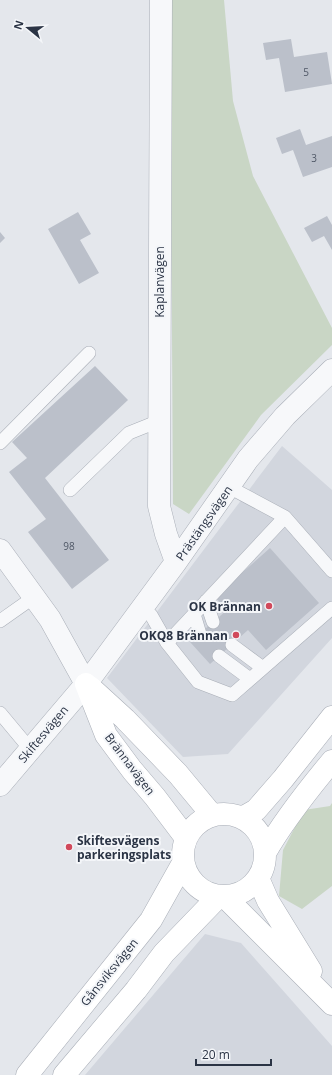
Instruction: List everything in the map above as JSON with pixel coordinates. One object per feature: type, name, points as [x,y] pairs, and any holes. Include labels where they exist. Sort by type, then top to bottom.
[{"type":"main road","name":"Brännavägen","points":[[86,684],[125,718],[178,774],[212,815]]},
{"type":"main road","name":"Brännavägen","points":[[86,684],[106,734],[132,770],[155,797],[186,838]]},
{"type":"main road","points":[[242,818],[256,810],[283,779],[332,717]]},
{"type":"main road","points":[[265,853],[278,829],[304,794],[332,761]]},
{"type":"main road","points":[[212,815],[233,815],[242,818],[252,824],[263,843],[265,853],[264,866],[252,886],[243,892],[234,895],[221,896],[206,893],[196,885],[188,875],[184,863],[183,851],[186,838],[201,820],[212,815]]},
{"type":"main road","name":"Gånsviksvägen","points":[[27,1075],[151,920],[184,863]]},
{"type":"main road","points":[[258,878],[268,901],[330,1002]]},
{"type":"main road","points":[[221,896],[330,1002]]},
{"type":"main road","points":[[64,1075],[136,990],[164,953],[221,896]]},
{"type":"street","name":"Kaplanvägen","points":[[161,0],[159,506],[166,534],[176,562]]},
{"type":"street","name":"Prästängsvägen","points":[[86,684],[176,562],[248,459],[285,416],[332,370]]},
{"type":"street","name":"Brännavägen","points":[[0,550],[50,619],[86,684]]},
{"type":"street","name":"Skiftesvägen","points":[[0,785],[86,684]]},
{"type":"lane","points":[[0,444],[89,353]]},
{"type":"lane","points":[[70,490],[129,433],[159,421]]},
{"type":"lane","points":[[229,487],[285,517],[332,570]]},
{"type":"lane","points":[[167,644],[285,517]]},
{"type":"lane","points":[[0,621],[34,597]]},
{"type":"lane","points":[[206,601],[212,622]]},
{"type":"lane","points":[[141,609],[151,615],[167,644],[198,682],[232,695],[332,608]]},
{"type":"lane","points":[[194,614],[200,634]]},
{"type":"lane","points":[[232,645],[263,668]]},
{"type":"lane","points":[[219,656],[250,679]]},
{"type":"lane","points":[[0,713],[30,750]]},
{"type":"shaded area","points":[[282,446],[332,490],[332,638],[228,754],[183,757],[107,678]]},
{"type":"shaded area","points":[[205,934],[241,943],[332,1046],[332,1075],[85,1075]]},
{"type":"green space","points":[[170,0],[224,0],[233,101],[253,176],[332,328],[332,345],[261,415],[189,514],[173,504]]},
{"type":"green space","points":[[332,803],[332,886],[302,909],[279,896],[283,850],[304,810],[330,806]]},
{"type":"building","points":[[291,39],[294,57],[327,52],[332,84],[285,92],[279,58],[266,60],[263,43]]},
{"type":"building","points":[[300,129],[306,145],[332,136],[332,167],[303,177],[293,150],[282,154],[276,138]]},
{"type":"building","points":[[78,212],[91,234],[80,240],[99,273],[79,284],[48,229]]},
{"type":"building","points":[[327,216],[332,225],[332,250],[324,236],[312,242],[304,228]]},
{"type":"building","points":[[0,232],[5,238],[0,243]]},
{"type":"building","points":[[95,366],[128,400],[45,478],[109,560],[72,589],[28,532],[46,519],[9,472],[27,458],[12,442]]},
{"type":"building","name":"OK Brännan","points":[[270,548],[319,603],[266,650],[248,630],[210,664],[190,642],[227,610],[215,597]]},
{"type":"place","name":"OK Brännan","points":[[269,606]]},
{"type":"place","name":"OKQ8 Brännan","points":[[236,635]]},
{"type":"place","name":"Skiftesvägens parkeringsplats","points":[[69,847]]}]
